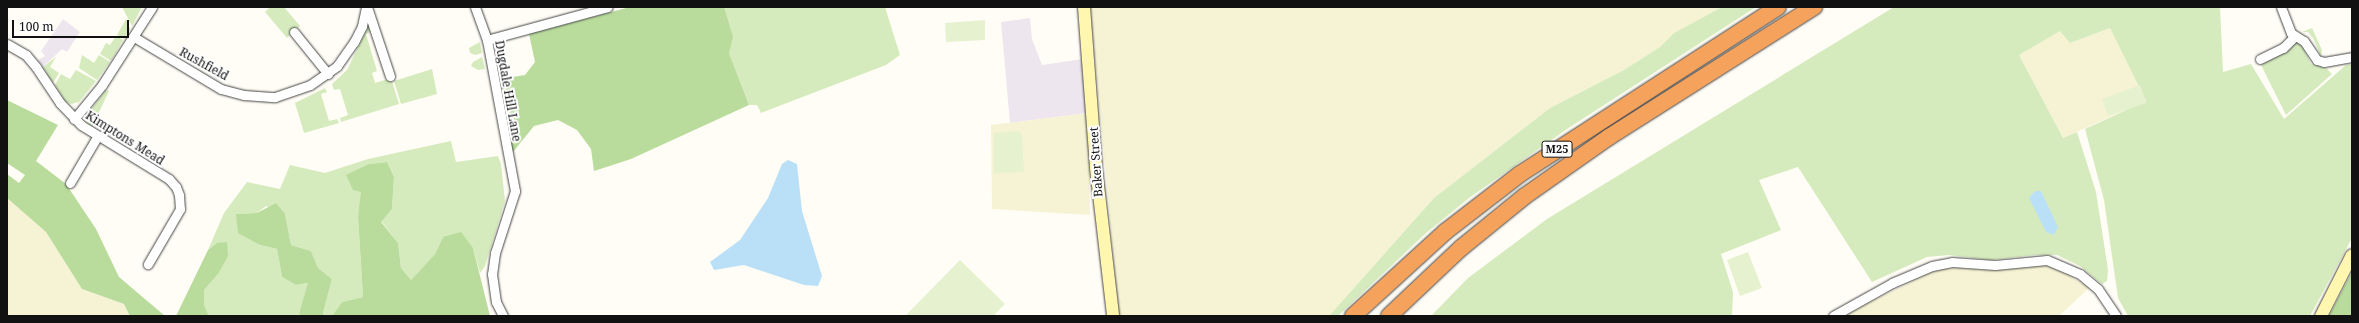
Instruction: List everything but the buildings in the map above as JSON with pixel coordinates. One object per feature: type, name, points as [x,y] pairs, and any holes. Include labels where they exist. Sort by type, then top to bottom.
[{"type":"highway","name":"M25","points":[[1353,316],[1445,232],[1520,174],[1778,7]]},
{"type":"highway","name":"M25","points":[[1389,316],[1461,248],[1549,179],[1609,138],[1814,7]]},
{"type":"street","points":[[74,119],[102,86],[152,7]]},
{"type":"street","name":"Rushfield","points":[[134,37],[221,89],[244,95],[275,96],[291,93],[310,85],[328,74],[354,42],[362,26],[366,7]]},
{"type":"street","name":"Rushfield","points":[[366,7],[390,76]]},
{"type":"street","name":"Dugdale Hill Lane","points":[[475,7],[487,40],[515,191],[495,253],[492,274],[496,302],[503,316]]},
{"type":"street","points":[[487,40],[608,7]]},
{"type":"street","name":"Baker Street","points":[[1084,7],[1096,168],[1113,316]]},
{"type":"street","points":[[2281,7],[2287,27],[2295,36],[2304,41],[2317,60],[2324,62],[2342,57],[2352,57]]},
{"type":"street","points":[[294,32],[328,74]]},
{"type":"street","points":[[2260,59],[2282,48],[2295,36]]},
{"type":"street","name":"Kimptons Mead","points":[[7,44],[26,55],[74,119],[98,137],[168,179],[178,191],[178,212],[148,264]]},
{"type":"street","points":[[70,183],[98,137]]},
{"type":"street","points":[[2321,316],[2352,255]]},
{"type":"street","points":[[1833,316],[1892,283],[1932,266],[1952,262],[1995,265],[2046,260],[2080,274],[2098,289],[2116,316]]},
{"type":"shaded area","points":[[1090,7],[1722,7],[1674,33],[1660,47],[1624,70],[1550,108],[1434,198],[1329,316],[1119,316]]},
{"type":"shaded area","points":[[1030,18],[1032,39],[1042,65],[1083,59],[1088,113],[1010,123],[1001,22]]},
{"type":"shaded area","points":[[63,19],[80,32],[67,52],[62,49],[43,67],[38,60],[45,56],[41,51]]},
{"type":"shaded area","points":[[2110,28],[2146,101],[2063,138],[2019,55],[2061,30],[2070,43]]},
{"type":"shaded area","points":[[1088,113],[1090,215],[992,209],[991,125]]},
{"type":"shaded area","points":[[7,198],[46,232],[82,289],[124,304],[130,316],[7,316]]},
{"type":"shaded area","points":[[2043,265],[2058,268],[2089,288],[2059,316],[1841,316],[1934,271],[1956,267],[1984,270]]},
{"type":"green space","points":[[122,7],[142,7],[132,26]]},
{"type":"green space","points":[[270,7],[284,7],[300,26],[287,38],[265,12]]},
{"type":"green space","points":[[630,7],[724,7],[733,37],[729,53],[749,105],[631,159],[594,171],[591,149],[577,130],[558,120],[534,126],[513,152],[510,148],[501,79],[525,75],[535,62],[529,34]]},
{"type":"green space","points":[[724,7],[885,7],[900,55],[886,65],[761,113],[757,105],[749,105],[729,53]]},
{"type":"green space","points":[[1722,7],[1756,7],[1567,129],[1469,198],[1426,233],[1338,316],[1329,316],[1434,198],[1550,108],[1624,70],[1660,47],[1674,33]]},
{"type":"green space","points":[[1894,7],[2220,7],[2223,72],[2251,64],[2284,119],[2346,65],[2352,64],[2352,238],[2310,316],[2128,316],[2118,298],[2104,200],[2085,129],[2146,101],[2110,28],[2070,43],[2060,31],[2019,55],[2063,138],[2077,132],[2096,192],[2108,270],[2107,281],[2102,284],[2080,266],[2057,255],[2034,255],[1991,260],[1949,255],[1927,257],[1872,282],[1798,167],[1759,180],[1781,230],[1721,254],[1733,292],[1732,316],[1431,316],[1468,278],[1547,219]]},
{"type":"green space","points":[[126,19],[130,29],[124,39],[117,35]]},
{"type":"green space","points":[[985,20],[985,40],[946,42],[945,23]]},
{"type":"green space","points":[[369,24],[372,31],[366,34],[377,71],[372,73],[375,83],[391,78],[399,104],[341,122],[340,118],[348,115],[340,89],[334,90],[332,84],[347,70]]},
{"type":"green space","points":[[2312,28],[2322,50],[2321,56],[2313,38],[2308,32],[2302,32]]},
{"type":"green space","points":[[116,36],[123,40],[111,61],[100,54],[106,43],[110,45]]},
{"type":"green space","points":[[2297,41],[2306,49],[2304,50],[2311,64],[2325,67],[2332,74],[2286,115],[2260,63]]},
{"type":"green space","points":[[480,42],[482,53],[475,55],[470,53],[469,48]]},
{"type":"green space","points":[[82,55],[94,63],[99,55],[110,62],[97,80],[79,68]]},
{"type":"green space","points":[[56,57],[50,67],[59,73],[53,83],[43,67]]},
{"type":"green space","points":[[482,57],[485,69],[478,70],[471,66],[473,62]]},
{"type":"green space","points":[[432,69],[437,94],[401,104],[394,81]]},
{"type":"green space","points":[[76,70],[96,81],[79,102],[71,104],[65,101],[55,85],[61,74],[70,79]]},
{"type":"green space","points":[[2140,85],[2146,103],[2108,116],[2102,99]]},
{"type":"green space","points":[[325,88],[327,92],[321,94],[329,121],[337,119],[339,123],[304,133],[295,103]]},
{"type":"green space","points":[[106,90],[109,91],[92,127],[87,123],[87,114]]},
{"type":"green space","points":[[7,100],[58,125],[36,161],[66,184],[96,229],[119,277],[165,316],[130,316],[124,304],[82,289],[46,232],[7,198],[7,174],[19,183],[25,175],[7,163]]},
{"type":"green space","points":[[1019,131],[1022,136],[1024,172],[994,173],[994,133]]},
{"type":"green space","points":[[451,141],[456,162],[498,156],[501,164],[505,201],[485,266],[480,273],[473,248],[443,237],[435,254],[411,280],[401,268],[398,243],[381,221],[392,209],[394,177],[387,162],[369,164],[358,217],[363,297],[342,302],[332,316],[324,316],[323,313],[332,279],[318,268],[311,251],[291,245],[285,214],[266,206],[257,213],[236,214],[259,245],[277,249],[282,277],[296,285],[309,283],[299,312],[301,316],[209,316],[204,305],[204,290],[218,274],[217,243],[208,250],[224,213],[247,182],[280,189],[290,165],[325,173],[368,159]]},
{"type":"green space","points":[[387,162],[394,177],[392,209],[381,222],[398,243],[401,268],[411,280],[435,254],[443,237],[461,232],[473,248],[490,316],[332,316],[342,302],[363,297],[358,217],[361,192],[353,190],[346,175],[369,164]]},
{"type":"green space","points":[[276,203],[285,214],[291,245],[311,251],[318,268],[332,279],[323,313],[324,316],[301,316],[299,313],[308,283],[296,285],[282,277],[277,249],[260,245],[238,233],[236,214],[257,213]]},
{"type":"green space","points":[[227,242],[228,256],[218,274],[204,290],[204,305],[209,316],[176,316],[208,250],[217,243]]},
{"type":"green space","points":[[1748,252],[1762,288],[1740,296],[1727,260]]},
{"type":"green space","points":[[960,260],[1005,304],[993,316],[905,316]]},
{"type":"green space","points":[[2352,272],[2352,316],[2329,316]]},
{"type":"water","points":[[788,160],[797,164],[802,211],[822,276],[818,286],[804,285],[744,265],[714,270],[710,262],[740,240],[768,198],[782,164]]},
{"type":"water","points":[[2035,191],[2041,191],[2058,227],[2054,235],[2046,232],[2029,198]]}]
